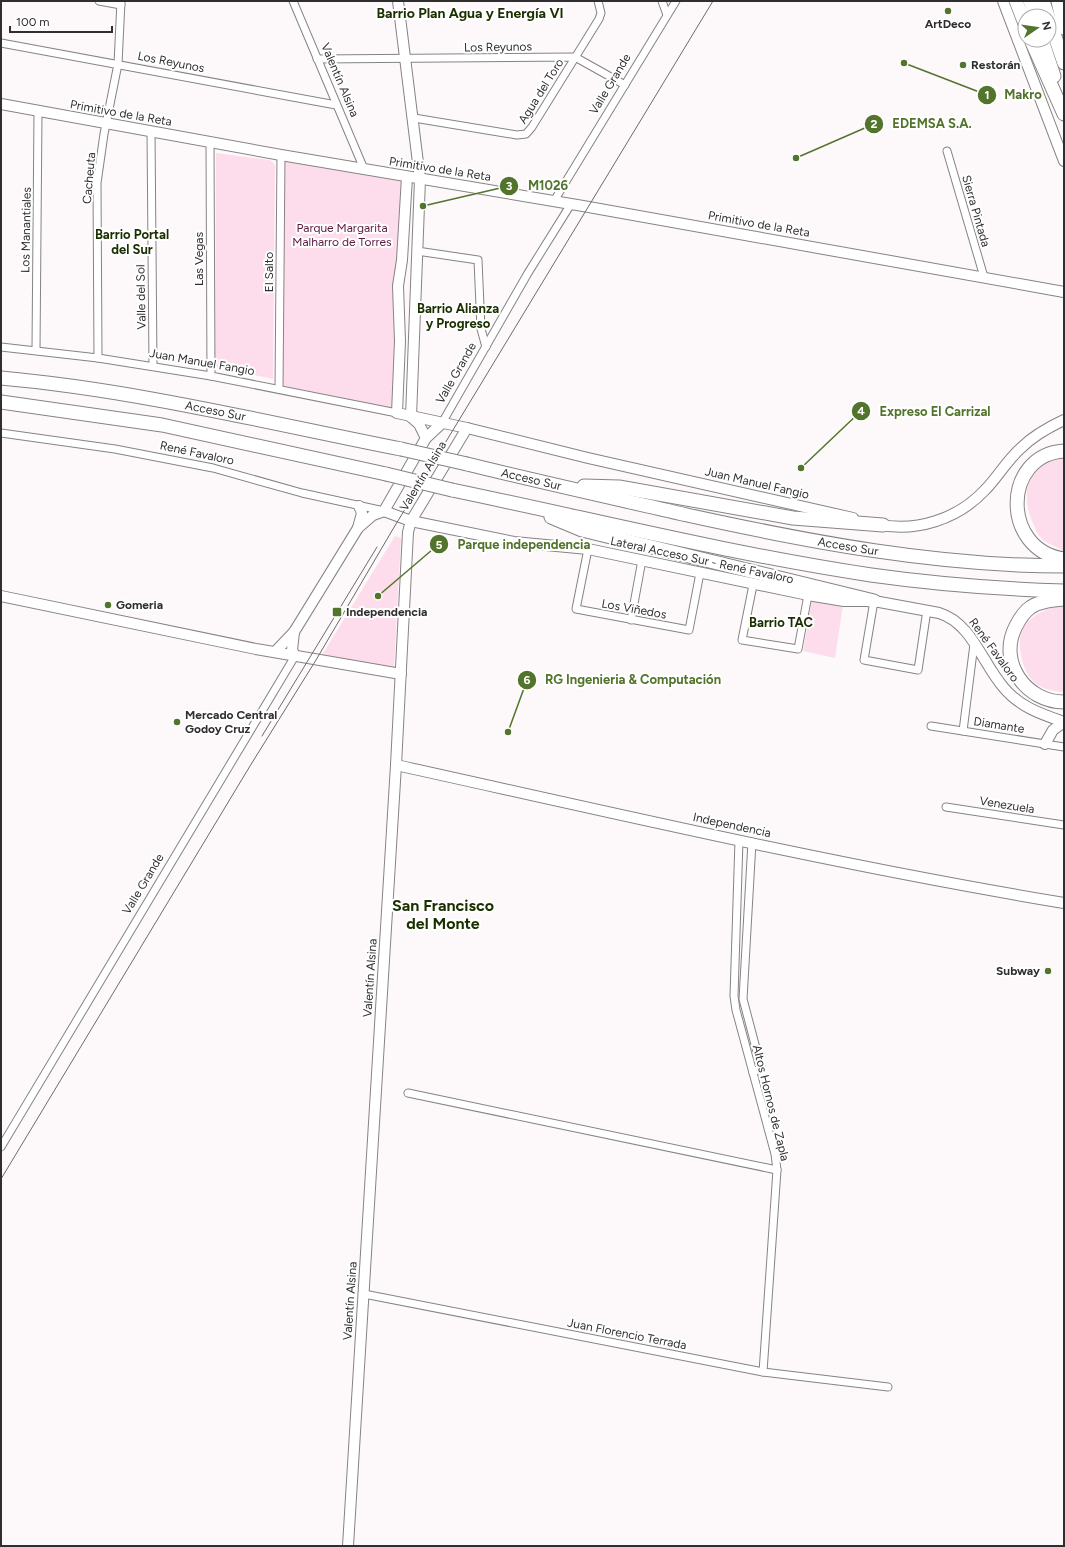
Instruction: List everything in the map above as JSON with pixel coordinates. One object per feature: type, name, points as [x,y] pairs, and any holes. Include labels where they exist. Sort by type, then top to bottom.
[{"type":"highway","points":[[1030,1],[1038,8]]},
{"type":"highway","points":[[1058,1],[1064,28]]},
{"type":"highway","points":[[1057,46],[1064,63]]},
{"type":"highway","points":[[1035,48],[1064,114]]},
{"type":"highway","points":[[1045,48],[1064,106]]},
{"type":"highway","name":"Acceso Sur","points":[[1,378],[78,387],[147,399],[401,449],[552,485],[749,528],[869,550],[992,563],[1064,566]]},
{"type":"highway","name":"Acceso Sur","points":[[1,402],[162,425],[452,490],[731,550],[871,575],[983,587],[1064,591]]},
{"type":"highway","points":[[1,408],[56,410]]},
{"type":"highway","points":[[1064,451],[1049,455],[1031,468],[1020,484],[1016,507],[1022,531],[1033,544],[1045,552],[1064,559]]},
{"type":"highway","points":[[552,485],[619,487],[793,518],[883,525]]},
{"type":"highway","points":[[520,504],[582,530],[874,601]]},
{"type":"highway","points":[[1064,599],[1042,602],[1030,608],[1019,620],[1013,631],[1010,645],[1010,659],[1014,672],[1027,689],[1050,701],[1064,702]]},
{"type":"street","points":[[99,1],[121,3]]},
{"type":"street","name":"Valentín Alsina","points":[[293,1],[364,169]]},
{"type":"street","points":[[398,1],[414,118],[420,179],[411,417],[419,424],[426,438]]},
{"type":"street","name":"Agua del Toro","points":[[414,118],[517,135],[526,134],[532,127],[600,16],[598,1]]},
{"type":"street","points":[[662,1],[667,15]]},
{"type":"street","name":"Valle Grande","points":[[554,201],[676,1]]},
{"type":"street","points":[[1003,1],[1064,161]]},
{"type":"street","name":"Cacheuta","points":[[98,358],[97,196],[99,167],[118,64],[121,3]]},
{"type":"street","name":"Los Reyunos","points":[[1,43],[336,105]]},
{"type":"street","name":"Los Reyunos","points":[[317,59],[575,57],[625,85]]},
{"type":"street","name":"Primitivo de la Reta","points":[[1,104],[281,155],[554,201],[1064,292]]},
{"type":"street","name":"Los Manantiales","points":[[36,350],[38,111]]},
{"type":"street","name":"Valle del Sol","points":[[151,131],[153,366]]},
{"type":"street","name":"Las Vegas","points":[[210,142],[211,376]]},
{"type":"street","name":"Sierra Pintada","points":[[947,151],[984,277]]},
{"type":"street","name":"El Salto","points":[[279,389],[281,155]]},
{"type":"street","points":[[397,413],[400,341],[398,286],[402,260],[407,177]]},
{"type":"street","name":"Valle Grande","points":[[384,511],[426,438],[442,423],[528,273],[571,204]]},
{"type":"street","points":[[417,251],[478,260],[481,329],[486,347]]},
{"type":"street","name":"Juan Manuel Fangio","points":[[1,347],[36,350],[153,366],[279,389],[467,428],[588,458],[883,525],[898,526],[928,523],[943,519],[963,509],[985,490],[1020,448],[1041,432],[1064,420]]},
{"type":"street","name":"Valentín Alsina","points":[[348,1546],[396,765],[408,532],[411,521],[467,428]]},
{"type":"street","name":"René Favaloro","points":[[1,433],[115,449],[213,468],[302,493],[384,511]]},
{"type":"street","points":[[275,652],[294,632],[358,528],[362,513],[360,506]]},
{"type":"street","points":[[358,528],[373,515],[384,511]]},
{"type":"street","name":"Lateral Acceso Sur - René Favaloro","points":[[384,511],[411,521],[514,542],[588,549],[753,585],[844,601],[874,601]]},
{"type":"street","name":"Los Viñedos","points":[[588,549],[576,610],[689,630],[700,573]]},
{"type":"street","points":[[631,620],[642,560]]},
{"type":"street","points":[[753,585],[742,640],[798,649],[808,595]]},
{"type":"street","points":[[1,596],[295,656],[401,674]]},
{"type":"street","points":[[874,601],[864,660],[918,670],[927,610]]},
{"type":"street","name":"René Favaloro","points":[[874,601],[927,610],[948,616],[958,623],[1011,696],[1033,711],[1064,722]]},
{"type":"street","points":[[294,632],[292,650],[295,656]]},
{"type":"street","points":[[964,731],[974,644]]},
{"type":"street","name":"Valle Grande","points":[[1,1146],[295,656]]},
{"type":"street","points":[[1045,744],[1053,730],[1064,722]]},
{"type":"street","name":"Diamante","points":[[931,726],[1064,747]]},
{"type":"street","name":"Independencia","points":[[396,765],[739,840],[972,888],[1064,903]]},
{"type":"street","name":"Venezuela","points":[[946,807],[1064,825]]},
{"type":"street","name":"Altos Hornos de Zapla","points":[[739,840],[734,996],[736,1010],[775,1154],[777,1170],[763,1372]]},
{"type":"street","points":[[752,842],[743,995],[761,1067],[753,1073]]},
{"type":"street","points":[[408,1093],[777,1170]]},
{"type":"street","name":"Juan Florencio Terrada","points":[[364,1294],[763,1372],[888,1387]]},
{"type":"green space","points":[[216,153],[270,160],[275,165],[273,379],[215,367]]},
{"type":"green space","name":"Parque Margarita Malharro de Torres","points":[[281,155],[407,177],[397,413],[279,389]]},
{"type":"green space","points":[[1064,456],[1064,551],[1045,541],[1039,536],[1029,512],[1027,490],[1035,471],[1042,464],[1052,459]]},
{"type":"green space","points":[[395,536],[401,538],[394,668],[322,655]]},
{"type":"green space","points":[[812,599],[843,605],[835,658],[803,651]]},
{"type":"green space","points":[[1064,605],[1064,692],[1053,691],[1041,687],[1035,683],[1024,665],[1020,650],[1020,642],[1023,629],[1031,619],[1040,612]]},
{"type":"tram line","points":[[1,1179],[713,1]]},
{"type":"tram line","points":[[262,736],[377,547]]},
{"type":"place","name":"ArtDeco","points":[[948,11]]},
{"type":"place","name":"Makro","points":[[904,63]]},
{"type":"place","name":"Restorán","points":[[963,65]]},
{"type":"place","name":"EDEMSA S.A.","points":[[796,158]]},
{"type":"place","name":"M1026","points":[[423,206]]},
{"type":"place","name":"Expreso El Carrizal","points":[[801,468]]},
{"type":"place","name":"Parque independencia","points":[[378,596]]},
{"type":"place","name":"Gomeria","points":[[108,605]]},
{"type":"place","name":"Independencia","points":[[337,612]]},
{"type":"place","name":"Mercado Central Godoy Cruz","points":[[177,722]]},
{"type":"place","name":"RG Ingenieria & Computación","points":[[508,732]]},
{"type":"place","name":"Subway","points":[[1048,971]]},
{"type":"district","name":"Barrio Plan Agua y Energía VI","points":[[470,13]]},
{"type":"district","name":"Barrio Portal del Sur","points":[[132,242]]},
{"type":"district","name":"Barrio Alianza y Progreso","points":[[458,316]]},
{"type":"district","name":"Barrio TAC","points":[[781,622]]},
{"type":"district","name":"San Francisco del Monte","points":[[443,914]]}]
